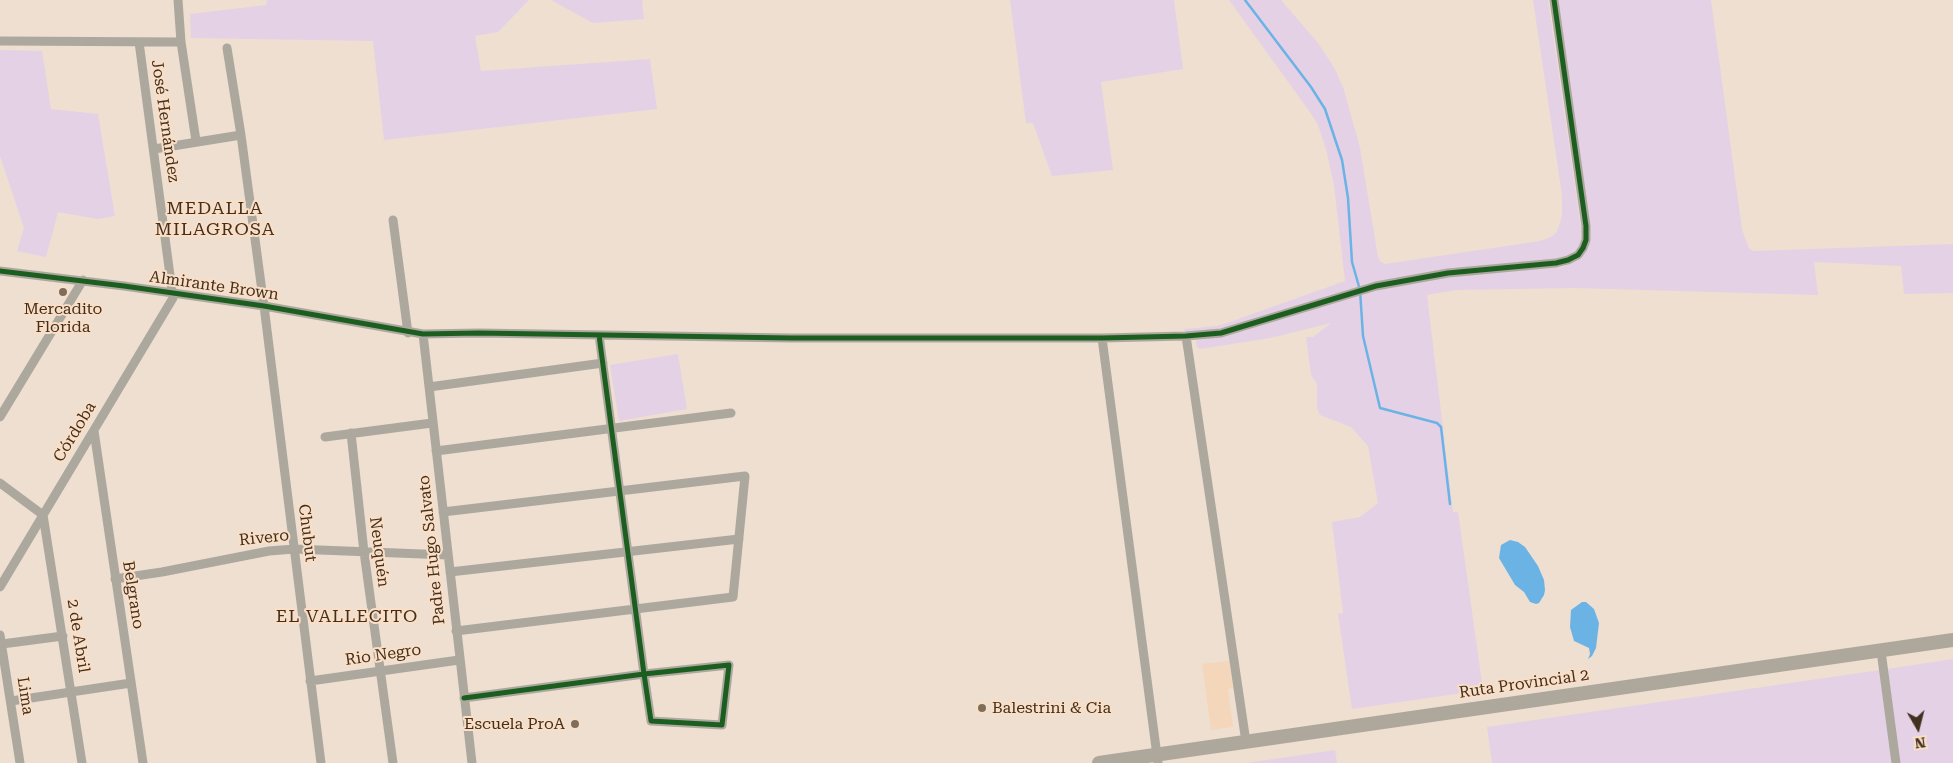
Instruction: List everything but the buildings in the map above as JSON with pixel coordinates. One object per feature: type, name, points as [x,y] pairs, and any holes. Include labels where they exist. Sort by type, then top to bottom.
[{"type":"main road","name":"Ruta Provincial 2","points":[[1099,763],[1157,759],[1246,742],[1953,640]]},
{"type":"street","points":[[178,0],[181,42],[196,141]]},
{"type":"street","name":"Almirante Brown","points":[[0,271],[173,292],[423,334],[599,334],[792,338],[1102,338],[1186,336],[1234,330],[1376,286],[1448,273],[1556,263],[1578,255],[1586,240],[1586,226],[1554,0]]},
{"type":"street","points":[[0,41],[181,42]]},
{"type":"street","name":"José Hernández","points":[[139,42],[173,292]]},
{"type":"street","name":"Chubut","points":[[227,48],[241,135],[264,306],[321,763]]},
{"type":"street","points":[[154,149],[241,135]]},
{"type":"street","points":[[393,220],[408,333]]},
{"type":"street","points":[[0,417],[83,280]]},
{"type":"street","name":"Córdoba","points":[[0,587],[173,298],[173,292]]},
{"type":"street","name":"Padre Hugo Salvato","points":[[423,334],[472,763]]},
{"type":"street","points":[[464,698],[644,674],[729,665],[722,726],[651,722],[644,674],[628,553],[621,492],[599,334]]},
{"type":"street","points":[[1186,336],[1246,742]]},
{"type":"street","points":[[1102,338],[1157,759]]},
{"type":"street","points":[[429,387],[603,363]]},
{"type":"street","points":[[436,450],[731,413]]},
{"type":"street","points":[[326,436],[432,423]]},
{"type":"street","name":"Belgrano","points":[[94,431],[143,763]]},
{"type":"street","name":"Neuquén","points":[[351,433],[364,552],[393,763]]},
{"type":"street","points":[[443,512],[745,476],[733,597],[456,632]]},
{"type":"street","points":[[0,483],[43,515]]},
{"type":"street","name":"2 de Abril","points":[[43,515],[82,763]]},
{"type":"street","points":[[450,572],[739,539]]},
{"type":"street","name":"Rivero","points":[[115,579],[162,572],[248,554],[294,550],[448,555]]},
{"type":"street","points":[[1,639],[63,636]]},
{"type":"street","name":"Lima","points":[[1,639],[20,763]]},
{"type":"street","points":[[1881,651],[1896,763]]},
{"type":"street","name":"Rio Negro","points":[[310,680],[460,660]]},
{"type":"street","points":[[11,701],[131,683]]},
{"type":"shaded area","points":[[267,0],[529,0],[498,32],[475,36],[481,71],[650,59],[657,109],[384,140],[373,41],[191,38],[190,14],[266,5]]},
{"type":"shaded area","points":[[551,0],[642,0],[644,19],[593,23]]},
{"type":"shaded area","points":[[1010,0],[1174,0],[1183,69],[1101,82],[1113,170],[1052,176],[1033,123],[1026,123]]},
{"type":"shaded area","points":[[1229,0],[1281,0],[1318,43],[1335,69],[1344,90],[1360,148],[1378,257],[1385,264],[1540,241],[1551,237],[1557,232],[1562,216],[1562,195],[1533,0],[1548,0],[1581,228],[1581,243],[1576,251],[1561,259],[1447,271],[1224,330],[1185,334],[1184,329],[1217,326],[1345,281],[1334,185],[1326,149],[1318,125]]},
{"type":"shaded area","points":[[1557,0],[1711,0],[1742,230],[1749,248],[1753,251],[1953,244],[1953,293],[1904,294],[1901,266],[1814,262],[1818,295],[1574,288],[1456,290],[1427,295],[1453,512],[1458,512],[1483,690],[1352,709],[1338,614],[1343,613],[1332,522],[1360,517],[1378,503],[1368,446],[1351,427],[1320,415],[1317,408],[1317,384],[1311,375],[1306,337],[1313,337],[1331,323],[1270,338],[1200,349],[1197,347],[1196,342],[1197,340],[1247,330],[1364,293],[1442,277],[1562,267],[1580,260],[1587,248]]},
{"type":"shaded area","points":[[0,50],[42,51],[51,109],[98,114],[115,216],[98,219],[58,212],[46,257],[17,251],[24,228],[0,156]]},
{"type":"shaded area","points":[[678,354],[687,409],[619,421],[610,365]]},
{"type":"shaded area","points":[[1953,659],[1953,763],[1900,763],[1887,669]]},
{"type":"shaded area","points":[[1229,661],[1233,688],[1228,689],[1233,727],[1211,730],[1202,664]]},
{"type":"shaded area","points":[[1880,670],[1892,763],[1492,763],[1487,727]]},
{"type":"shaded area","points":[[1335,750],[1337,763],[1247,763]]},
{"type":"water","points":[[1510,540],[1518,542],[1525,547],[1538,566],[1544,580],[1545,590],[1539,603],[1530,602],[1524,592],[1515,585],[1499,558],[1501,545]]},
{"type":"water","points":[[1582,602],[1586,602],[1594,609],[1599,623],[1596,648],[1588,659],[1590,654],[1589,648],[1574,641],[1570,627],[1571,610]]},
{"type":"waterway","points":[[1245,0],[1311,87],[1325,109],[1342,160],[1348,198],[1352,262],[1360,290],[1363,336],[1380,408],[1437,423],[1441,427],[1450,504]]},
{"type":"cycle path","points":[[0,271],[264,306],[423,334],[479,333],[791,338],[1102,338],[1186,336],[1221,333],[1376,286],[1448,273],[1556,263],[1578,255],[1586,240],[1586,226],[1554,0]]},
{"type":"cycle path","points":[[464,698],[644,674],[729,665],[722,725],[651,721],[644,674],[599,335]]},
{"type":"place","name":"Mercadito Florida","points":[[63,292]]},
{"type":"place","name":"Balestrini & Cia","points":[[982,708]]},
{"type":"place","name":"Escuela ProA","points":[[575,724]]},
{"type":"district","name":"MEDALLA MILAGROSA","points":[[215,219]]},
{"type":"district","name":"EL VALLECITO","points":[[347,617]]}]
